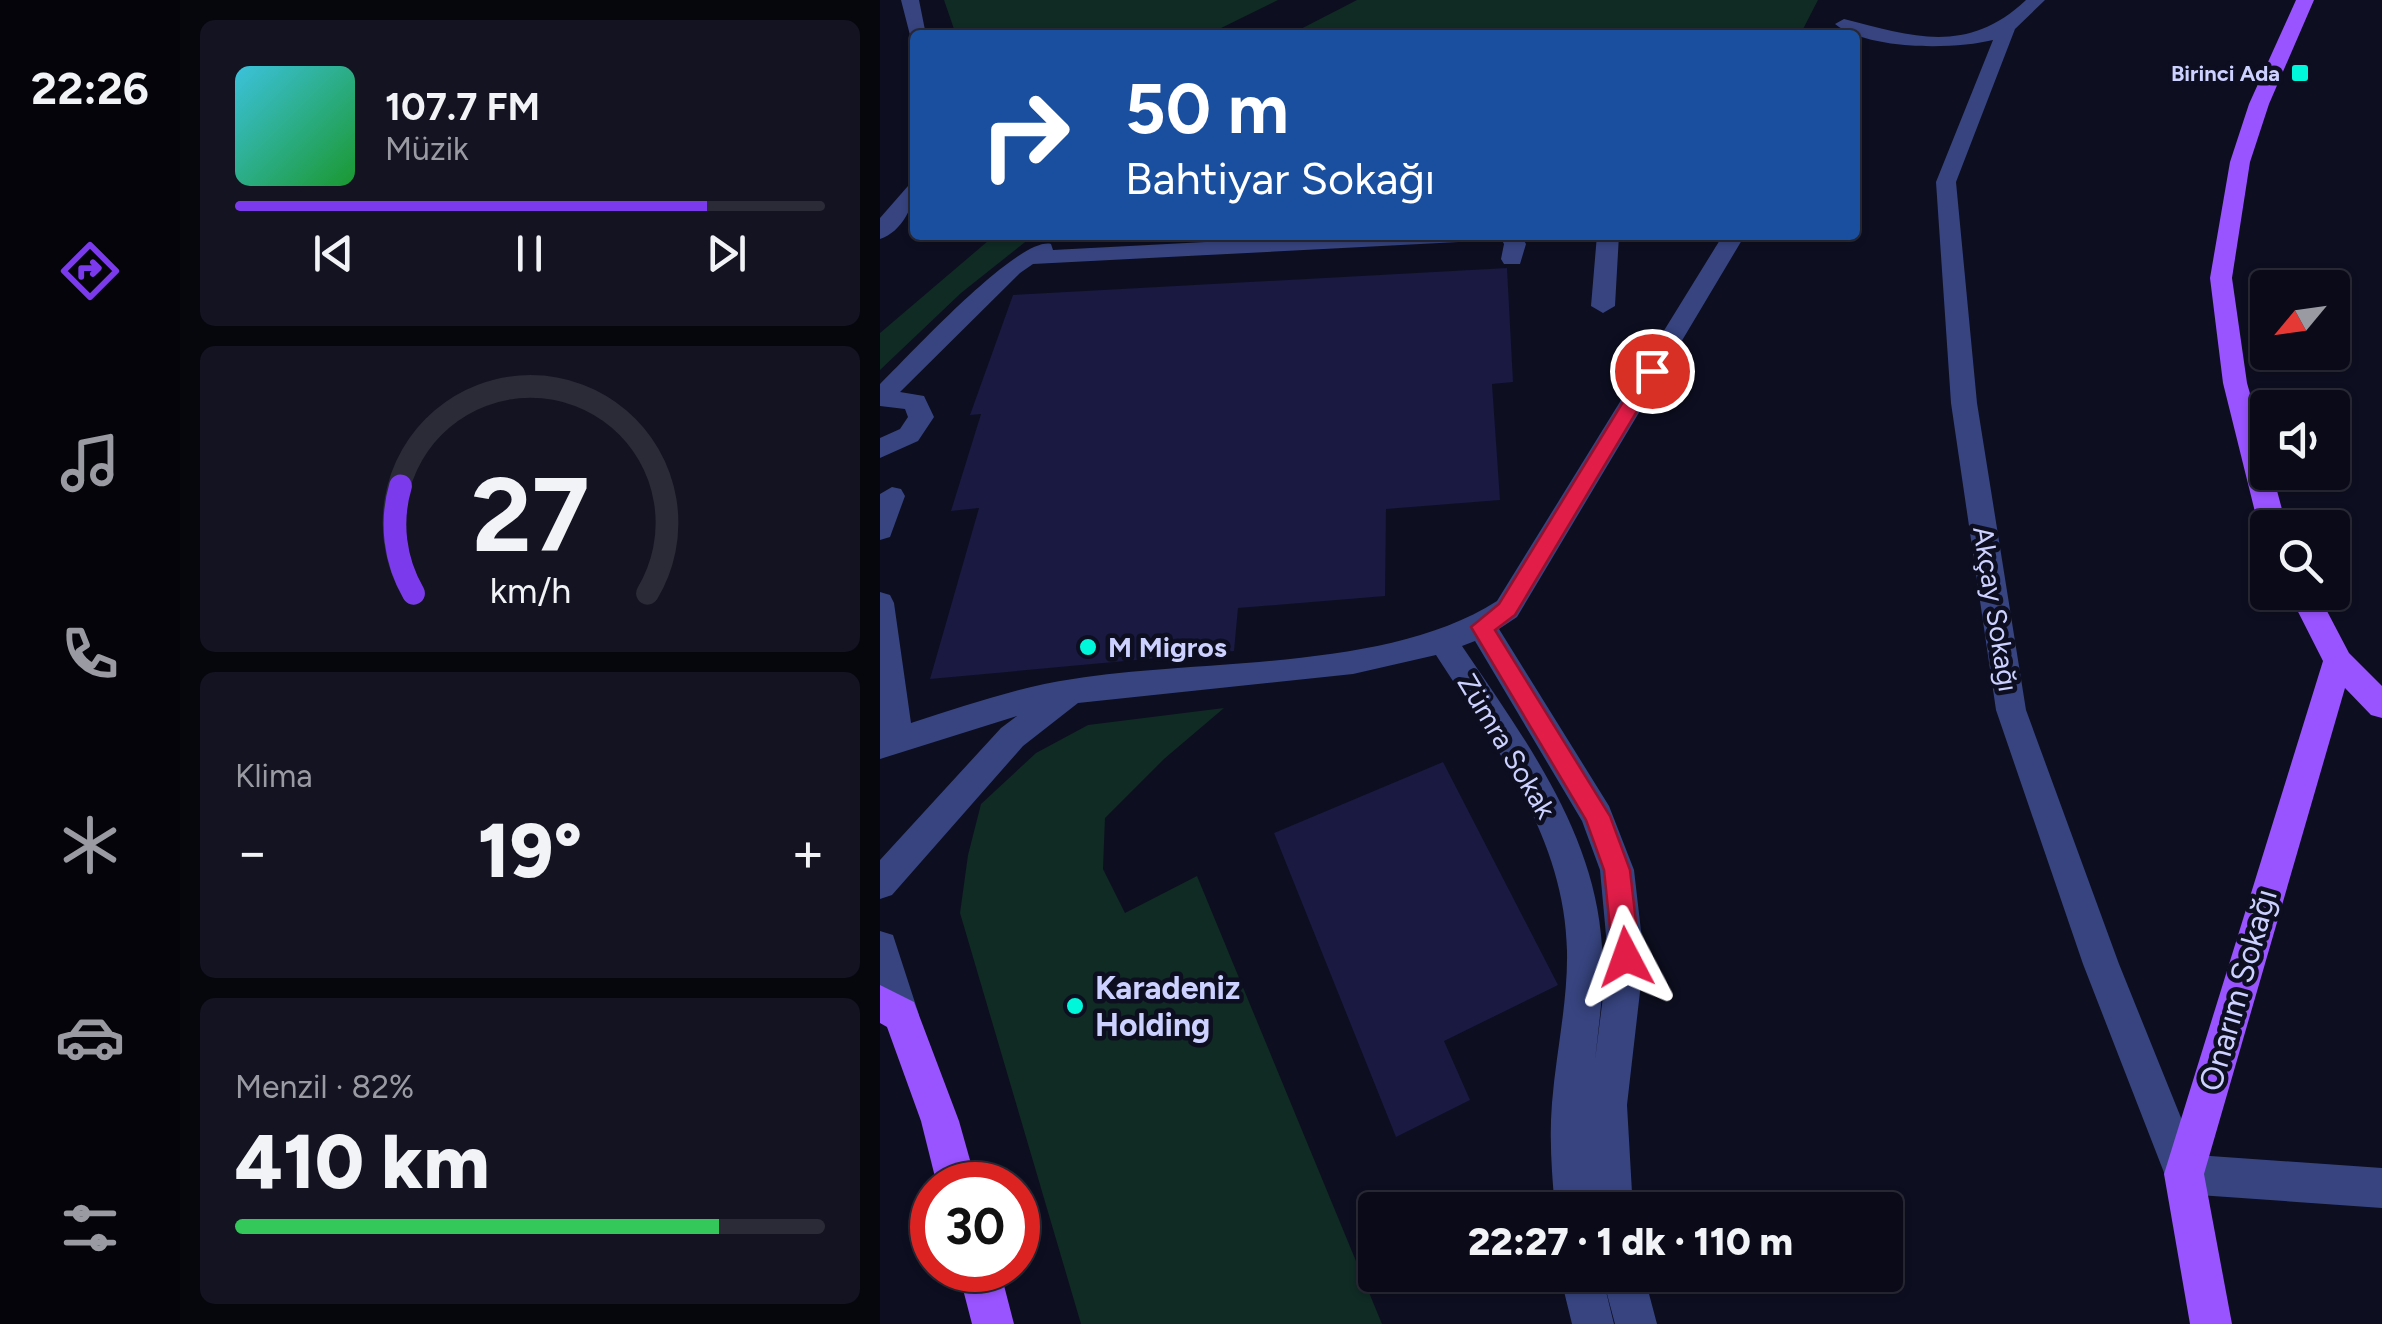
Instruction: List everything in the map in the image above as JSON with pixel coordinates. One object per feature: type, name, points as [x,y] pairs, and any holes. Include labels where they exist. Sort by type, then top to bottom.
[{"type":"main road","points":[[2267,510],[2235,383],[2221,278],[2240,162],[2260,104],[2305,0]]},
{"type":"main road","points":[[2312,610],[2338,660],[2382,706]]},
{"type":"main road","name":"Onarım Sokağı","points":[[2211,1324],[2184,1174],[2338,660]]},
{"type":"main road","points":[[890,1009],[940,1121],[951,1162]]},
{"type":"main road","points":[[985,1292],[993,1324]]},
{"type":"street","points":[[910,0],[915,30]]},
{"type":"street","points":[[1860,32],[1943,42],[1981,36],[2007,26],[2036,0]]},
{"type":"street","name":"Akçay Sokağı","points":[[2007,26],[1946,182],[1964,403],[2005,672],[2011,710],[2100,964],[2184,1174]]},
{"type":"street","points":[[880,232],[910,196]]},
{"type":"street","points":[[880,449],[909,435],[921,417],[915,402],[880,398],[1012,268],[1056,240]]},
{"type":"street","points":[[1029,258],[1304,240]]},
{"type":"street","points":[[1512,260],[1513,240]]},
{"type":"street","points":[[1603,306],[1608,240]]},
{"type":"street","points":[[880,602],[889,743],[1004,706],[1073,691],[1353,662],[1442,641],[1482,627],[1507,610],[1731,240]]},
{"type":"street","points":[[880,530],[892,496]]},
{"type":"street","name":"Zümra Sokak","points":[[1482,627],[1597,816],[1617,870],[1626,957],[1608,1105],[1611,1192]]},
{"type":"street","name":"Zümra Sokak","points":[[1442,641],[1542,796],[1578,887],[1584,930],[1581,1018],[1571,1106],[1574,1192]]},
{"type":"street","points":[[880,884],[1012,737],[1073,691]]},
{"type":"street","points":[[880,947],[890,1009]]},
{"type":"street","points":[[2184,1174],[2382,1188]]},
{"type":"street","points":[[1585,1292],[1593,1324]]},
{"type":"street","points":[[1628,1292],[1636,1324]]},
{"type":"green space","points":[[944,0],[1278,0],[1217,30],[954,30]]},
{"type":"green space","points":[[1357,0],[1818,0],[1803,30],[1299,30]]},
{"type":"green space","points":[[989,240],[1028,240],[961,293],[880,370],[880,333]]},
{"type":"green space","points":[[1224,708],[1164,759],[1105,818],[1103,869],[1125,913],[1197,876],[1358,1266],[1358,1292],[1369,1292],[1382,1324],[1081,1324],[1040,1185],[1040,1162],[1033,1162],[960,913],[968,855],[981,804],[1036,753],[1088,725]]},
{"type":"building","points":[[1507,268],[1513,382],[1492,384],[1500,500],[1386,509],[1385,596],[1238,608],[1234,651],[930,679],[979,508],[951,511],[981,414],[970,415],[1013,295]]},
{"type":"building","points":[[1443,762],[1558,985],[1444,1041],[1470,1100],[1396,1137],[1274,833]]},
{"type":"place","name":"Birinci Ada","points":[[2300,73]]},
{"type":"place","name":"M Migros","points":[[1088,647]]},
{"type":"place","name":"Karadeniz Holding","points":[[1075,1006]]},
{"type":"route","points":[[1626,957],[1617,870],[1597,816],[1482,627],[1507,610],[1652,371]]}]
